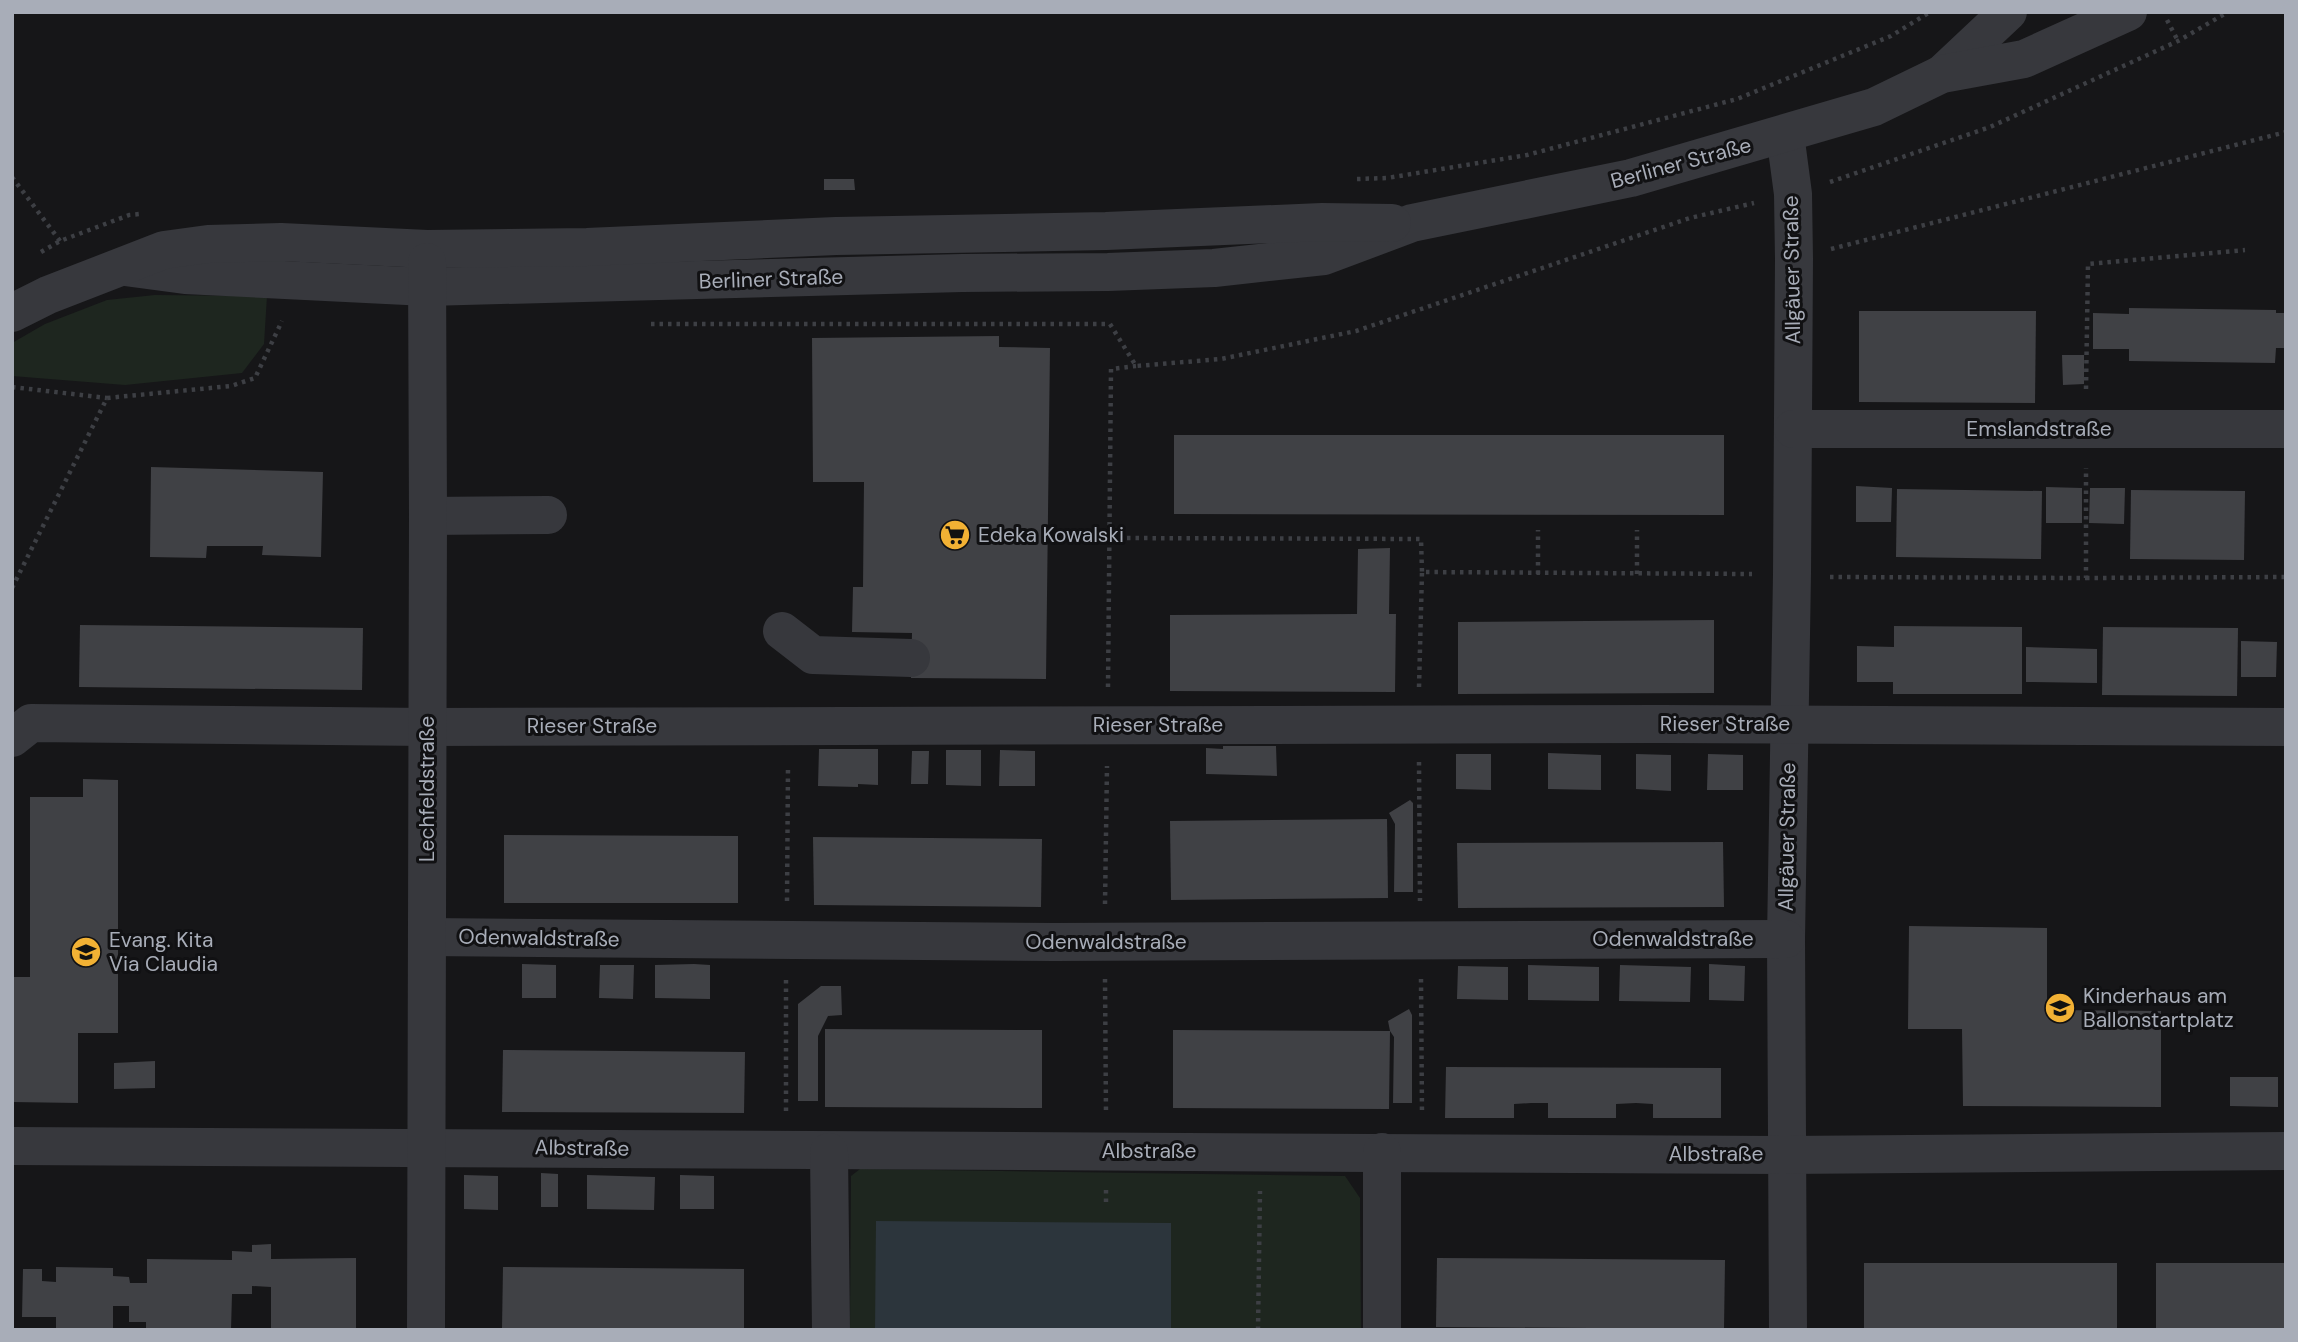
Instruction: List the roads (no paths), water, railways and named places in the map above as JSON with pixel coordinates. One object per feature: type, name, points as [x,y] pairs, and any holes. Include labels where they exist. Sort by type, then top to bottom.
[{"type":"street","name":"Berliner Straße","points":[[1942,74],[2008,12]]},
{"type":"street","name":"Berliner Straße","points":[[125,267],[185,275],[427,287],[962,272],[1108,272],[1214,268],[1324,256],[1412,223],[1632,178],[1874,107],[1942,74],[2024,59],[2128,12]]},
{"type":"street","name":"Allgäuer Straße","points":[[1785,134],[1793,194],[1793,429],[1786,939],[1788,1330]]},
{"type":"street","name":"Berliner Straße","points":[[12,313],[48,295],[164,250],[208,244],[281,242],[427,249],[587,247],[836,236],[1106,231],[1322,222],[1412,223]]},
{"type":"street","name":"Lechfeldstraße","points":[[426,1330],[427,249]]},
{"type":"street","name":"Emslandstraße","points":[[1793,429],[2286,429]]},
{"type":"street","points":[[428,516],[548,515]]},
{"type":"street","points":[[782,631],[813,655],[911,658]]},
{"type":"street","name":"Rieser Straße","points":[[22,731],[427,727],[1789,724],[2286,727]]},
{"type":"street","name":"Odenwaldstraße","points":[[427,937],[1054,942],[1786,939]]},
{"type":"street","name":"Albstraße","points":[[12,1146],[1786,1155],[2286,1152]]},
{"type":"street","points":[[829,1152],[831,1330]]},
{"type":"street","points":[[1382,1152],[1382,1330]]},
{"type":"place","name":"Edeka Kowalski","points":[[955,535]]},
{"type":"place","name":"Evang. Kita Via Claudia","points":[[86,952]]},
{"type":"place","name":"Kinderhaus am Ballonstartplatz","points":[[2060,1008]]}]
